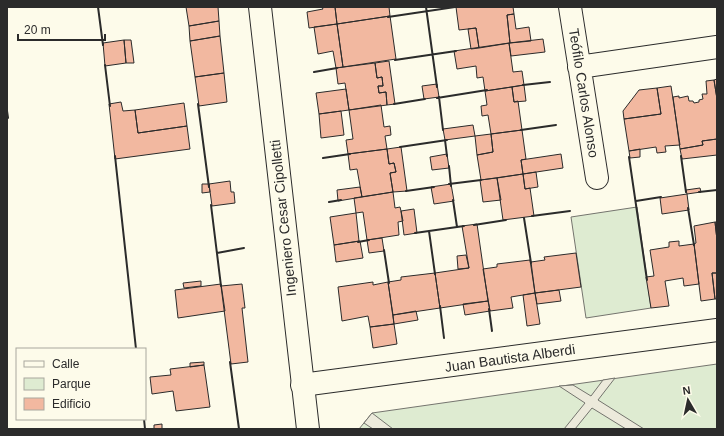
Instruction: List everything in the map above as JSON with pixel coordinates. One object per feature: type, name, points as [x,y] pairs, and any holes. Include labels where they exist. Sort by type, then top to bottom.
[{"type":"street","name":"Ingeniero Cesar Cipolletti","points":[[260,7],[308,429]]},
{"type":"street","name":"Teófilo Carlos Alonso","points":[[570,7],[597,178]]},
{"type":"street","points":[[580,67],[717,46]]},
{"type":"street","name":"Juan Bautista Alberdi","points":[[302,385],[717,330]]},
{"type":"green space","points":[[637,207],[651,308],[586,318],[571,217]]},
{"type":"green space","points":[[717,364],[717,429],[359,429],[372,413]]},
{"type":"shaded area","points":[[615,378],[598,400],[644,429],[626,429],[592,408],[575,429],[564,429],[585,403],[559,386],[573,385],[591,396],[603,380]]},
{"type":"shaded area","points":[[372,413],[393,429],[373,429],[364,423]]},
{"type":"building","points":[[186,7],[218,7],[219,21],[189,26]]},
{"type":"building","points":[[322,7],[335,7],[337,24],[309,28],[307,12],[323,9]]},
{"type":"building","points":[[335,7],[389,7],[390,16],[337,24]]},
{"type":"building","points":[[456,7],[513,7],[514,14],[507,15],[510,43],[479,48],[476,28],[459,30]]},
{"type":"building","points":[[514,14],[516,29],[529,27],[531,41],[510,43],[507,15]]},
{"type":"building","points":[[390,16],[396,59],[343,67],[337,24]]},
{"type":"building","points":[[219,21],[220,36],[190,41],[189,26]]},
{"type":"building","points":[[337,24],[343,67],[336,68],[333,51],[318,54],[314,27]]},
{"type":"building","points":[[476,28],[479,48],[471,49],[468,29]]},
{"type":"building","points":[[220,36],[224,73],[195,77],[190,41]]},
{"type":"building","points":[[543,39],[545,52],[511,56],[509,43]]},
{"type":"building","points":[[124,40],[131,40],[134,63],[126,63]]},
{"type":"building","points":[[124,40],[126,63],[105,66],[103,43]]},
{"type":"building","points":[[509,43],[513,72],[522,71],[524,85],[485,91],[483,77],[477,78],[476,66],[457,69],[454,51]]},
{"type":"building","points":[[389,61],[395,104],[387,105],[386,92],[379,93],[378,86],[383,86],[382,77],[377,78],[375,63]]},
{"type":"building","points":[[375,63],[377,78],[382,77],[383,86],[378,86],[379,93],[386,92],[387,105],[349,110],[345,83],[338,84],[336,68]]},
{"type":"building","points":[[224,73],[227,102],[199,106],[195,77]]},
{"type":"building","points":[[717,79],[717,99],[714,80]]},
{"type":"building","points":[[714,80],[717,99],[717,139],[702,141],[703,145],[680,149],[673,97],[679,96],[679,98],[688,96],[689,101],[693,101],[694,103],[699,102],[699,100],[703,99],[702,94],[707,94],[706,81]]},
{"type":"building","points":[[437,84],[439,97],[424,99],[422,86]]},
{"type":"building","points":[[524,85],[526,101],[514,102],[512,87]]},
{"type":"building","points":[[671,86],[680,145],[665,146],[666,152],[657,153],[656,147],[629,151],[624,119],[661,114],[657,88]]},
{"type":"building","points":[[512,87],[514,102],[518,101],[522,130],[491,134],[488,115],[482,116],[481,106],[487,105],[485,91]]},
{"type":"building","points":[[657,88],[661,114],[624,119],[623,111],[639,90]]},
{"type":"building","points":[[346,89],[349,110],[319,114],[316,93]]},
{"type":"building","points":[[121,102],[123,111],[135,110],[138,133],[187,126],[190,149],[115,159],[109,104]]},
{"type":"building","points":[[184,103],[187,126],[138,133],[135,110]]},
{"type":"building","points":[[381,105],[384,127],[390,126],[391,135],[385,136],[387,149],[348,154],[346,140],[353,139],[349,110]]},
{"type":"building","points":[[341,111],[344,135],[321,138],[319,114]]},
{"type":"building","points":[[473,125],[475,136],[445,140],[443,129]]},
{"type":"building","points":[[522,130],[526,159],[521,160],[523,174],[481,180],[477,155],[493,152],[491,134]]},
{"type":"building","points":[[491,134],[493,152],[477,155],[475,136]]},
{"type":"building","points":[[717,139],[717,155],[682,159],[680,149],[703,145],[702,141]]},
{"type":"building","points":[[401,147],[407,191],[393,192],[390,173],[396,172],[394,163],[389,164],[387,149]]},
{"type":"building","points":[[387,149],[389,164],[394,163],[396,172],[390,173],[393,192],[362,197],[357,169],[350,170],[348,154]]},
{"type":"building","points":[[640,149],[640,157],[630,158],[629,151]]},
{"type":"building","points":[[447,154],[449,168],[432,170],[430,157]]},
{"type":"building","points":[[561,154],[563,168],[523,174],[521,160]]},
{"type":"building","points":[[536,172],[538,187],[525,189],[523,174]]},
{"type":"building","points":[[523,174],[525,189],[530,188],[534,216],[503,220],[497,178]]},
{"type":"building","points":[[497,178],[501,200],[483,202],[480,180]]},
{"type":"building","points":[[230,181],[231,192],[234,192],[235,203],[212,206],[209,184]]},
{"type":"building","points":[[202,184],[209,184],[210,192],[202,193]]},
{"type":"building","points":[[451,184],[454,201],[434,204],[431,187]]},
{"type":"building","points":[[360,187],[362,197],[338,201],[337,190]]},
{"type":"building","points":[[700,188],[701,192],[687,194],[686,190]]},
{"type":"building","points":[[393,192],[395,208],[400,207],[403,221],[398,222],[399,235],[367,240],[363,212],[356,213],[354,198]]},
{"type":"building","points":[[687,194],[689,210],[662,214],[660,198]]},
{"type":"building","points":[[414,209],[417,233],[404,235],[401,211]]},
{"type":"building","points":[[356,213],[359,241],[334,245],[330,217]]},
{"type":"building","points":[[715,222],[717,240],[717,273],[712,273],[715,299],[701,301],[694,244],[696,243],[694,226]]},
{"type":"building","points":[[715,222],[717,222],[717,240]]},
{"type":"building","points":[[477,224],[488,301],[440,308],[435,273],[469,268],[462,226]]},
{"type":"building","points":[[382,238],[384,251],[369,253],[367,240]]},
{"type":"building","points":[[360,241],[363,258],[336,262],[334,245]]},
{"type":"building","points":[[679,241],[679,246],[694,244],[699,284],[684,286],[683,278],[665,281],[669,306],[651,308],[646,277],[654,276],[650,250],[669,247],[669,242]]},
{"type":"building","points":[[576,253],[581,287],[535,293],[531,262],[545,260],[544,257]]},
{"type":"building","points":[[466,255],[469,268],[458,269],[457,256]]},
{"type":"building","points":[[530,260],[535,293],[511,297],[513,308],[490,311],[483,269],[497,267],[497,264]]},
{"type":"building","points":[[435,273],[440,308],[393,315],[388,282],[401,280],[401,277]]},
{"type":"building","points":[[712,273],[717,273],[717,299],[715,299]]},
{"type":"building","points":[[201,281],[201,286],[184,288],[183,283]]},
{"type":"building","points":[[373,282],[373,285],[388,282],[394,324],[370,327],[368,316],[342,321],[338,287]]},
{"type":"building","points":[[221,284],[225,311],[178,318],[175,290]]},
{"type":"building","points":[[242,284],[245,308],[242,308],[248,362],[231,364],[221,286]]},
{"type":"building","points":[[559,290],[561,301],[537,304],[535,293]]},
{"type":"building","points":[[535,293],[540,324],[527,326],[523,295]]},
{"type":"building","points":[[488,301],[490,311],[465,315],[463,304]]},
{"type":"building","points":[[416,311],[418,320],[394,324],[393,315]]},
{"type":"building","points":[[394,324],[397,344],[373,348],[370,327]]},
{"type":"building","points":[[204,362],[204,365],[190,367],[190,363]]},
{"type":"building","points":[[204,365],[210,407],[176,411],[173,391],[152,394],[150,377],[171,375],[170,369]]},
{"type":"building","points":[[162,424],[162,429],[154,429],[154,425]]},
{"type":"wall","points":[[98,7],[103,45]]},
{"type":"wall","points":[[426,7],[437,87]]},
{"type":"wall","points":[[388,17],[455,7]]},
{"type":"wall","points":[[395,60],[456,51]]},
{"type":"wall","points":[[105,65],[110,106]]},
{"type":"wall","points":[[314,72],[337,68]]},
{"type":"wall","points":[[523,85],[550,82]]},
{"type":"wall","points":[[437,98],[487,90]]},
{"type":"wall","points":[[439,97],[443,130]]},
{"type":"wall","points":[[394,104],[425,99]]},
{"type":"wall","points":[[198,104],[209,187]]},
{"type":"wall","points":[[7,111],[7,118]]},
{"type":"wall","points":[[521,130],[556,125]]},
{"type":"wall","points":[[445,140],[447,156]]},
{"type":"wall","points":[[400,147],[447,140]]},
{"type":"wall","points":[[323,158],[350,154]]},
{"type":"wall","points":[[115,156],[136,348]]},
{"type":"wall","points":[[681,156],[686,192]]},
{"type":"wall","points":[[629,157],[647,280]]},
{"type":"wall","points":[[449,166],[451,186]]},
{"type":"wall","points":[[449,184],[481,180]]},
{"type":"wall","points":[[406,191],[434,187]]},
{"type":"wall","points":[[699,192],[717,190]]},
{"type":"wall","points":[[636,201],[661,197]]},
{"type":"wall","points":[[329,202],[341,200]]},
{"type":"wall","points":[[453,200],[457,227]]},
{"type":"wall","points":[[211,205],[221,286]]},
{"type":"wall","points":[[688,208],[694,245]]},
{"type":"wall","points":[[532,216],[570,211]]},
{"type":"wall","points":[[524,218],[531,263]]},
{"type":"wall","points":[[474,225],[506,220]]},
{"type":"wall","points":[[415,233],[464,226]]},
{"type":"wall","points":[[429,231],[435,274]]},
{"type":"wall","points":[[358,242],[369,240]]},
{"type":"wall","points":[[217,253],[244,248]]},
{"type":"wall","points":[[384,250],[389,283]]},
{"type":"wall","points":[[440,306],[444,338]]},
{"type":"wall","points":[[489,309],[492,331]]},
{"type":"wall","points":[[230,362],[239,429]]},
{"type":"wall","points":[[144,420],[145,429]]}]
